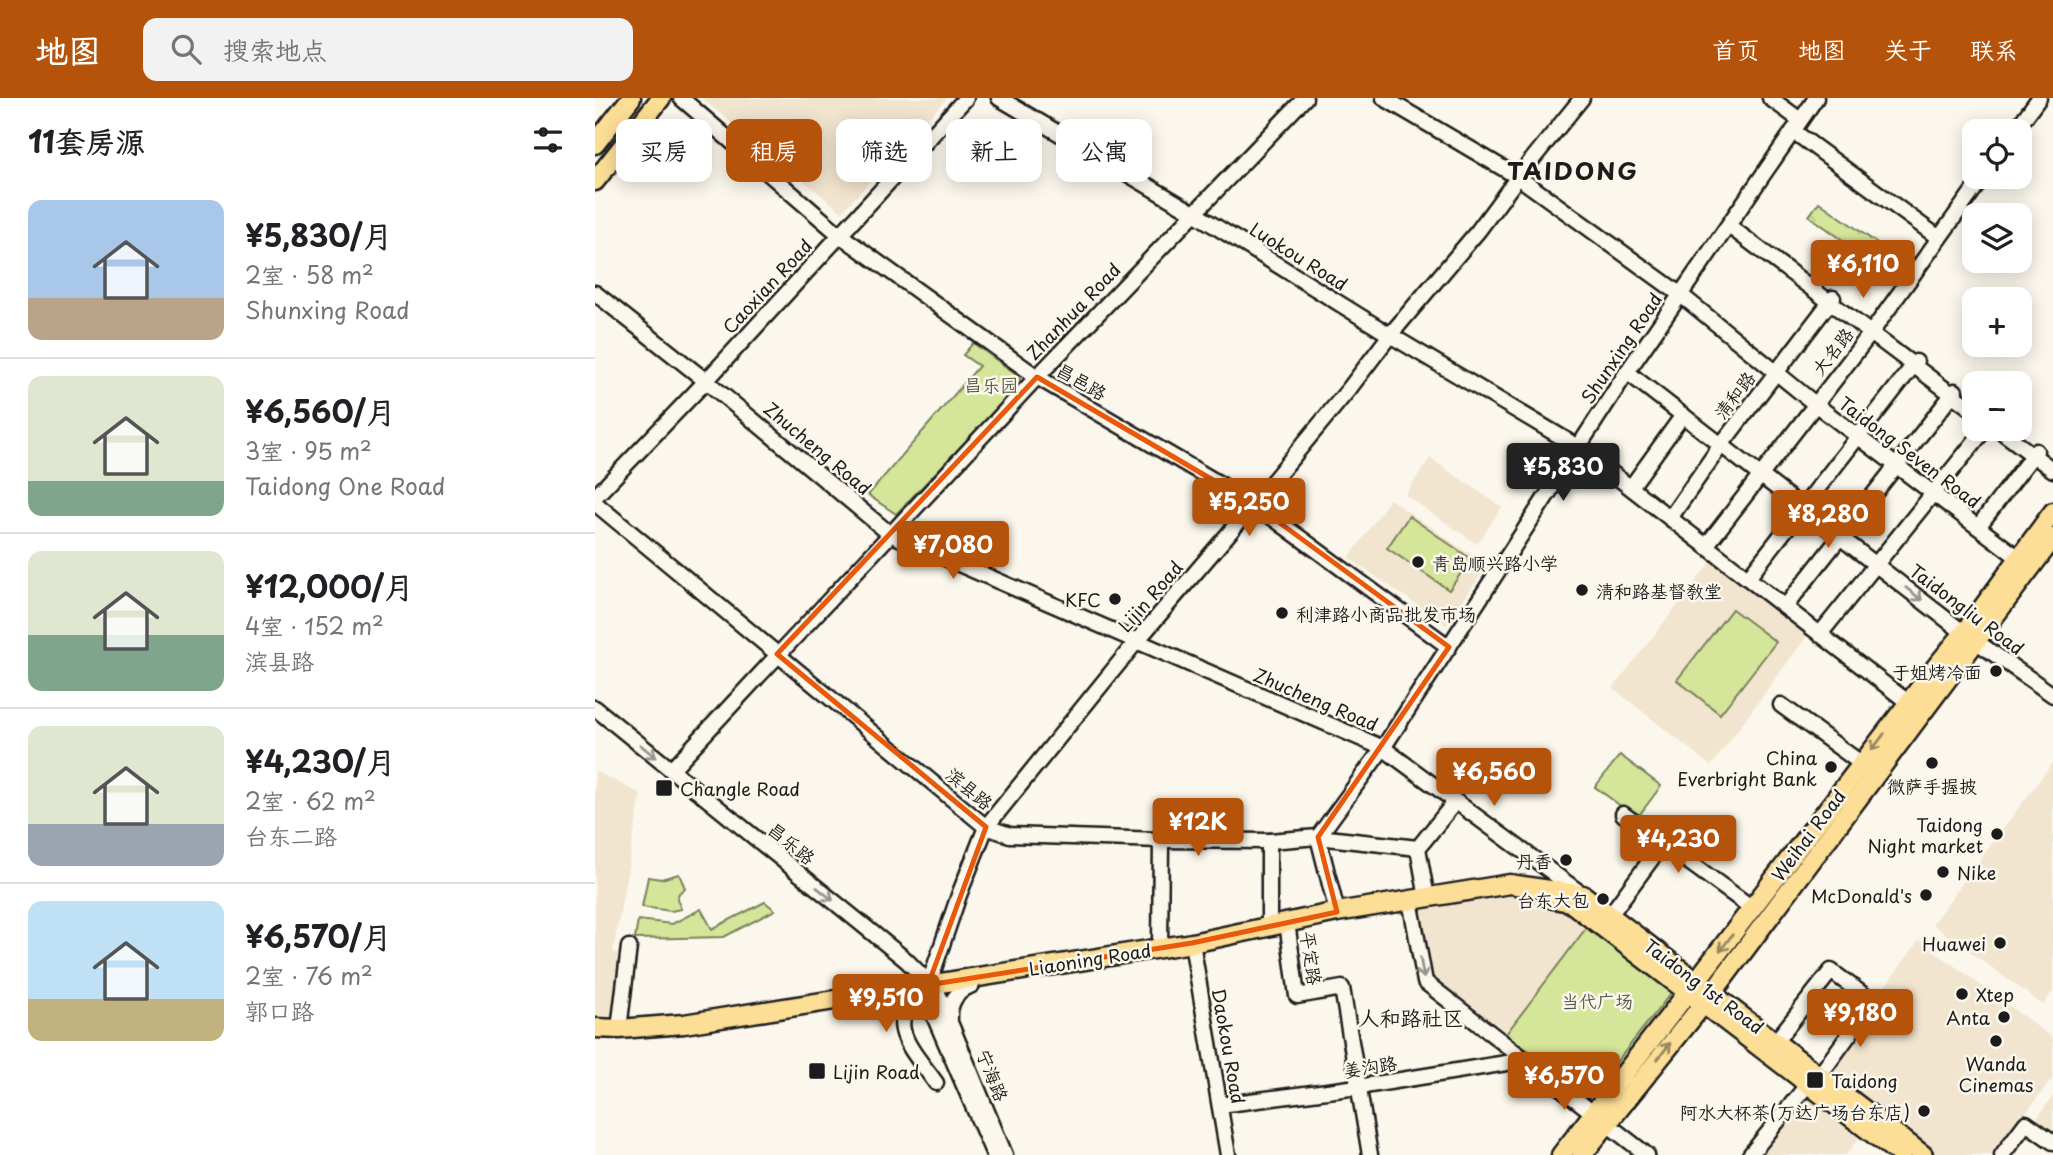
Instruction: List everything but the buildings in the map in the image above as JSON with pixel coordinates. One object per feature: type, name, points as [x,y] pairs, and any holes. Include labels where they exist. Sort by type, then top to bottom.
[{"type":"main road","points":[[595,144],[631,98]]},
{"type":"main road","points":[[595,181],[661,98]]},
{"type":"main road","name":"Weihai Road","points":[[1700,992],[1752,908],[1909,703],[1970,637],[2053,512]]},
{"type":"main road","name":"Weihai Road","points":[[1561,1155],[1600,1119],[1970,637],[2053,538]]},
{"type":"main road","name":"Liaoning Road","points":[[595,1038],[676,1035],[1160,948],[1193,946],[1269,927],[1288,927],[1337,912],[1510,892],[1577,898]]},
{"type":"main road","name":"Taidong 1st Road","points":[[1577,898],[1814,1080],[1902,1155]]},
{"type":"main road","name":"Taidong 1st Road","points":[[1577,898],[1610,915],[1700,992],[1776,1041],[1814,1080],[1923,1155]]},
{"type":"main road","name":"Liaoning Road","points":[[595,1028],[684,1024],[972,985],[1193,946],[1416,902]]},
{"type":"main road","name":"Weihai Road","points":[[1581,1155],[1600,1119]]},
{"type":"street","name":"昌邑路","points":[[681,98],[840,235],[1037,377],[1254,504],[1449,647]]},
{"type":"street","name":"Caoxian Road","points":[[595,498],[966,98]]},
{"type":"street","name":"Luokou Road","points":[[999,98],[1579,447],[1909,703]]},
{"type":"street","name":"Zhanhua Road","points":[[671,770],[1037,377],[1305,98]]},
{"type":"street","name":"Taidong Seven Road","points":[[1384,98],[1518,177],[1681,295],[1815,404],[2020,559]]},
{"type":"street","name":"Lijin Road","points":[[930,990],[959,895],[986,827],[1478,231],[1582,98]]},
{"type":"street","points":[[1770,98],[1797,126],[1939,238]]},
{"type":"street","name":"Shunxing Road","points":[[1318,837],[1383,748],[1627,372],[1816,98]]},
{"type":"street","points":[[2024,119],[2039,98]]},
{"type":"street","name":"大名路","points":[[1706,546],[1872,331],[1974,189]]},
{"type":"street","points":[[1730,224],[1962,399]]},
{"type":"street","name":"Zhucheng Road","points":[[595,293],[890,534],[1383,748],[1577,898]]},
{"type":"street","name":"清和路","points":[[1670,518],[1721,444],[1832,300]]},
{"type":"street","points":[[1748,579],[1915,363]]},
{"type":"street","name":"Taidongliu Road","points":[[1627,372],[1970,637],[2053,695]]},
{"type":"street","points":[[1784,607],[1953,392]]},
{"type":"street","points":[[1631,487],[1683,415]]},
{"type":"street","points":[[1821,635],[1976,441]]},
{"type":"street","points":[[2016,441],[2053,464]]},
{"type":"street","points":[[2020,441],[2053,470]]},
{"type":"street","points":[[1978,527],[2034,453]]},
{"type":"street","name":"滨县路","points":[[595,503],[986,827],[1010,835],[1269,841],[1318,837],[1418,848]]},
{"type":"street","points":[[1781,705],[1862,765]]},
{"type":"street","name":"昌乐路","points":[[595,708],[906,960],[930,990]]},
{"type":"street","points":[[1455,802],[1418,848],[1416,902],[1425,982],[1647,1155]]},
{"type":"street","points":[[1623,814],[1752,908]]},
{"type":"street","points":[[1318,837],[1337,912]]},
{"type":"street","points":[[1160,948],[1161,840]]},
{"type":"street","points":[[1269,841],[1269,927]]},
{"type":"street","points":[[1610,915],[1664,842]]},
{"type":"street","name":"平定路","points":[[1288,927],[1297,996],[1342,988],[1370,1155]]},
{"type":"street","name":"Daokou Road","points":[[1193,946],[1228,1155]]},
{"type":"street","points":[[619,1029],[629,947]]},
{"type":"street","points":[[1750,1155],[1814,1080],[1873,1002],[1831,971],[1776,1041]]},
{"type":"street","points":[[951,1023],[952,1002],[963,989],[972,985]]},
{"type":"street","points":[[930,990],[912,1002],[903,1014],[901,1025],[909,1046],[936,1083]]},
{"type":"street","name":"宁海路","points":[[930,990],[951,1023],[1005,1155]]},
{"type":"street","name":"宁海路","points":[[930,990],[994,1155]]},
{"type":"street","name":"姜沟路","points":[[1220,1105],[1358,1087],[1525,1060]]},
{"type":"street","points":[[2002,1155],[2026,1123],[2053,1143]]},
{"type":"highlighted area","points":[[1037,377],[1254,504],[1449,647],[1318,837],[1337,912],[1192,943],[928,985],[986,827],[777,654]]},
{"type":"shaded area","points":[[701,98],[947,98],[928,119],[836,119],[836,182],[870,182],[842,212],[805,182],[822,182],[822,119],[727,119]]},
{"type":"shaded area","points":[[1430,458],[1502,507],[1477,544],[1405,495]]},
{"type":"shaded area","name":"青岛顺兴路小学","points":[[1390,499],[1487,566],[1446,625],[1349,558]]},
{"type":"shaded area","points":[[1714,558],[1810,632],[1711,766],[1613,688]]},
{"type":"shaded area","points":[[2053,762],[2053,991],[2043,1005],[1932,924]]},
{"type":"shaded area","points":[[595,771],[641,794],[613,952],[627,954],[616,1019],[595,1017]]},
{"type":"shaded area","points":[[1511,895],[1568,907],[1590,923],[1589,1097],[1432,975],[1420,909]]},
{"type":"shaded area","points":[[1919,940],[2053,1038],[2053,1078],[1993,1155],[1935,1155],[1825,1069]]},
{"type":"shaded area","points":[[1807,1093],[1861,1135],[1846,1155],[1756,1155]]},
{"type":"shaded area","points":[[2053,1096],[2053,1135],[2035,1121]]},
{"type":"green space","points":[[1819,202],[1878,244],[1868,258],[1809,216]]},
{"type":"green space","name":"昌乐园","points":[[973,343],[1020,377],[1020,385],[896,514],[868,495],[979,366],[963,355]]},
{"type":"green space","points":[[1409,516],[1471,559],[1449,590],[1387,548]]},
{"type":"green space","points":[[1732,609],[1776,642],[1720,714],[1677,680]]},
{"type":"green space","points":[[1620,755],[1661,786],[1637,818],[1595,787]]},
{"type":"green space","points":[[679,874],[685,888],[677,899],[681,909],[671,911],[642,907],[648,877],[661,879]]},
{"type":"green space","points":[[765,902],[775,910],[724,937],[635,939],[638,920],[672,924],[701,909],[712,929]]},
{"type":"green space","name":"当代广场","points":[[1590,923],[1674,989],[1589,1097],[1506,1034]]},
{"type":"place","name":"青岛顺兴路小学","points":[[1418,562]]},
{"type":"place","name":"清和路基督教堂","points":[[1582,590]]},
{"type":"place","name":"KFC","points":[[1115,599]]},
{"type":"place","name":"利津路小商品批发市场","points":[[1282,613]]},
{"type":"place","name":"于姐烤冷面","points":[[1996,671]]},
{"type":"place","name":"微萨手握披","points":[[1932,763]]},
{"type":"place","name":"China Everbright Bank","points":[[1831,767]]},
{"type":"place","name":"Changle Road","points":[[664,788]]},
{"type":"place","name":"Taidong Night market","points":[[1997,834]]},
{"type":"place","name":"丹香","points":[[1566,860]]},
{"type":"place","name":"Nike","points":[[1943,872]]},
{"type":"place","name":"McDonald's","points":[[1926,895]]},
{"type":"place","name":"台东大包","points":[[1603,899]]},
{"type":"place","name":"Huawei","points":[[2000,943]]},
{"type":"place","name":"Xtep","points":[[1962,994]]},
{"type":"place","name":"Anta","points":[[2004,1017]]},
{"type":"place","name":"Wanda Cinemas","points":[[1996,1041]]},
{"type":"place","name":"Lijin Road","points":[[817,1071]]},
{"type":"place","name":"Taidong","points":[[1815,1080]]},
{"type":"place","name":"阿水大杯茶(万达广场台东店)","points":[[1924,1111]]},
{"type":"district","name":"TAIDONG","points":[[1573,170]]},
{"type":"district","name":"人和路社区","points":[[1411,1017]]}]
